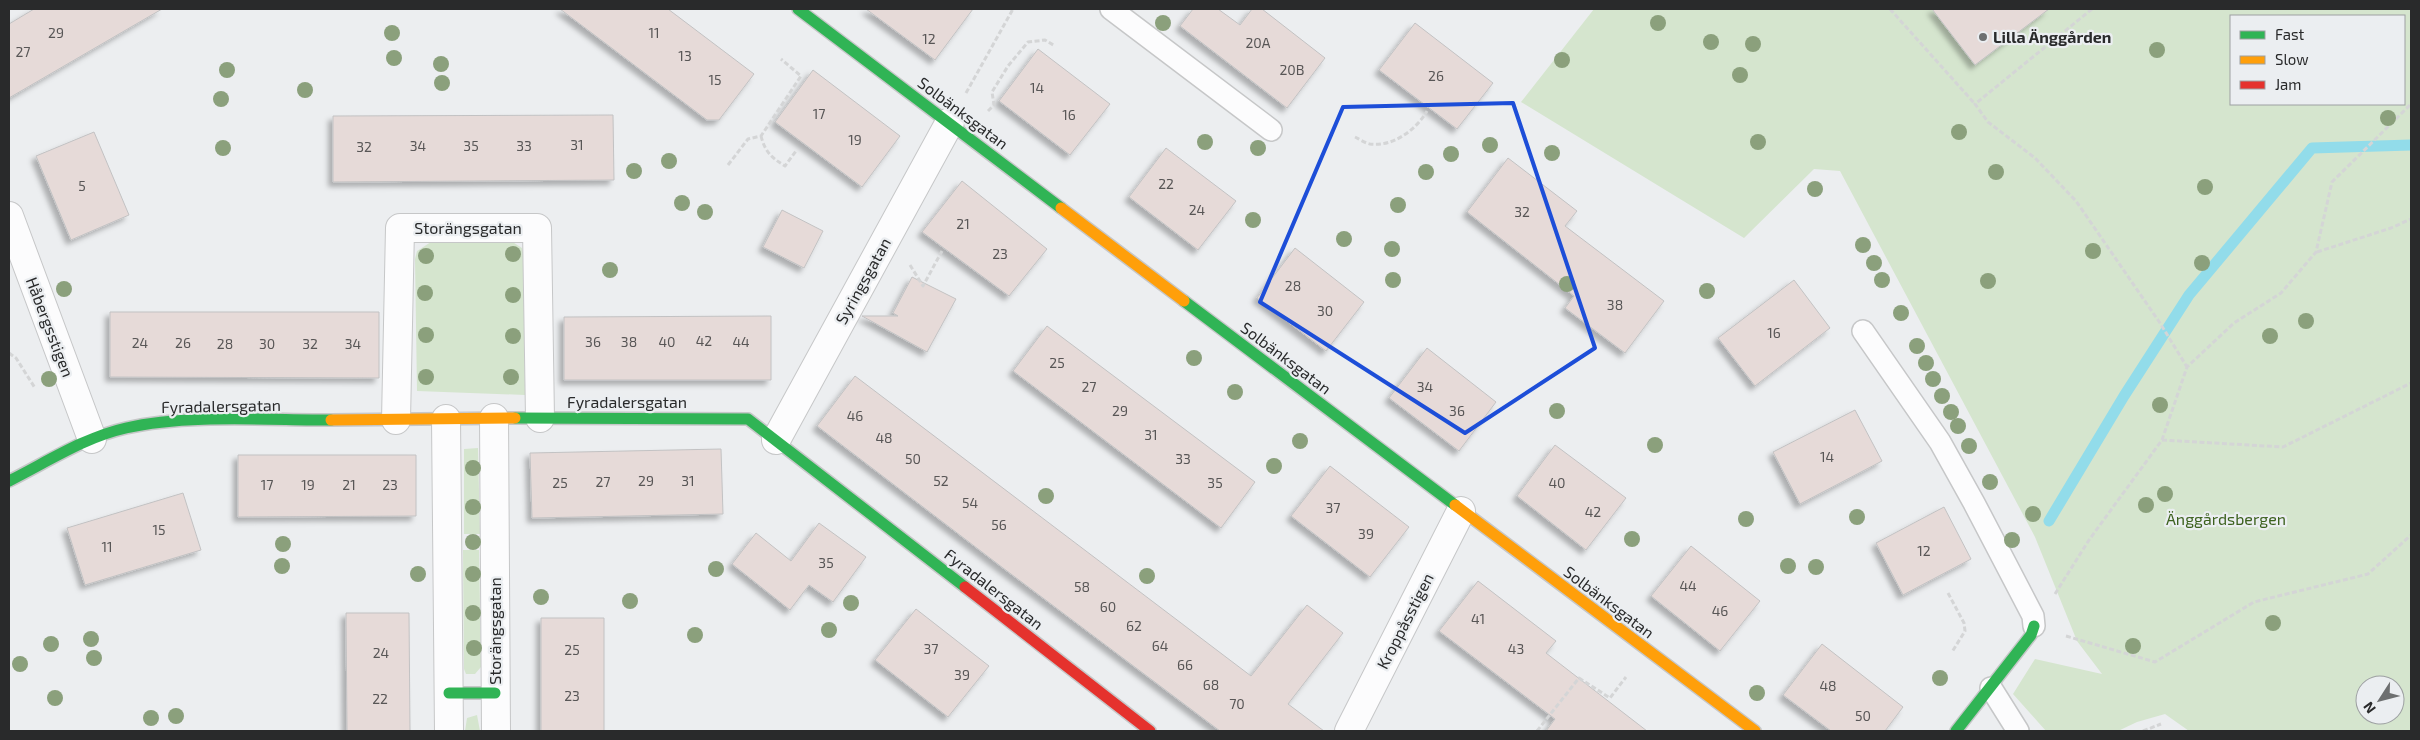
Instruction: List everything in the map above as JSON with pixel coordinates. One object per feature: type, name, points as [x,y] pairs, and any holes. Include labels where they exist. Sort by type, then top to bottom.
[{"type":"street","name":"Solbänksgatan","points":[[798,9],[1755,731]]},
{"type":"street","name":"Syringsgatan","points":[[776,440],[950,122]]},
{"type":"street","name":"Håbergsstigen","points":[[9,216],[92,439]]},
{"type":"street","name":"Storängsgatan","points":[[396,420],[400,228],[536,228],[540,418]]},
{"type":"street","name":"Fyradalersgatan","points":[[9,481],[92,439],[126,428],[173,421],[494,418],[748,419],[1150,731]]},
{"type":"street","name":"Storängsgatan","points":[[494,418],[496,731]]},
{"type":"street","points":[[446,419],[449,731]]},
{"type":"street","name":"Kroppåsstigen","points":[[1349,731],[1461,511]]},
{"type":"street","points":[[1956,731],[2031,635],[2034,626]]},
{"type":"street","name":"Storängsgatan","points":[[449,693],[495,693]]},
{"type":"lane","points":[[1111,9],[1271,130]]},
{"type":"lane","points":[[1863,331],[1945,451],[2033,616],[2034,626]]},
{"type":"lane","points":[[1991,688],[2018,731]]},
{"type":"path","points":[[950,122],[1014,9]]},
{"type":"path","points":[[1890,9],[1975,104],[1988,122],[2035,158],[2076,201],[2160,323],[2187,367]]},
{"type":"path","points":[[1975,104],[2092,9]]},
{"type":"path","points":[[982,116],[994,105],[992,92],[1008,66],[1028,42],[1045,40],[1055,46]]},
{"type":"path","points":[[728,165],[748,138],[761,136],[801,76],[781,59]]},
{"type":"path","points":[[2411,104],[2332,182],[2316,252],[2281,292],[2234,323],[2187,367],[2162,440],[2089,540],[2034,626],[2155,662],[2254,602],[2368,574],[2411,535]]},
{"type":"path","points":[[1355,137],[1370,144],[1391,141],[1409,133],[1420,122],[1426,111]]},
{"type":"path","points":[[761,136],[764,148],[772,157],[785,166],[796,150]]},
{"type":"path","points":[[2316,252],[2391,228],[2411,219]]},
{"type":"path","points":[[2162,440],[2283,447],[2411,383]]},
{"type":"path","points":[[1948,593],[1964,623],[1965,631],[1952,652]]},
{"type":"path","points":[[1537,731],[1579,678],[1610,698],[1628,674]]},
{"type":"path","points":[[2143,731],[2161,724]]},
{"type":"highlighted area","points":[[1513,103],[1595,348],[1465,433],[1260,302],[1343,107]]},
{"type":"green space","name":"Änggårdsbergen","points":[[1594,9],[2411,9],[2411,731],[2189,731],[2165,714],[2137,722],[2118,731],[2046,731],[2013,694],[2035,659],[2102,674],[2077,641],[2035,537],[1840,171],[1814,169],[1744,238],[1521,102]]},
{"type":"green space","points":[[434,240],[511,241],[522,248],[524,257],[525,395],[417,391],[415,259],[417,251]]},
{"type":"green space","points":[[478,448],[480,534],[464,534],[464,449]]},
{"type":"green space","points":[[463,550],[479,550],[481,667],[475,674],[466,674],[464,669]]},
{"type":"green space","points":[[477,715],[480,731],[465,731],[467,718]]},
{"type":"building","points":[[34,9],[162,9],[9,98],[9,24]]},
{"type":"building","points":[[560,9],[668,9],[754,74],[719,120],[707,120]]},
{"type":"building","points":[[866,9],[973,9],[935,60]]},
{"type":"building","points":[[1193,9],[1218,9],[1240,25],[1252,9],[1262,9],[1325,58],[1287,108],[1180,26]]},
{"type":"building","name":"Lilla Änggården","points":[[1932,9],[2049,9],[1975,65]]},
{"type":"building","points":[[1415,23],[1493,83],[1457,129],[1379,70]]},
{"type":"building","points":[[1038,49],[1110,104],[1070,155],[999,101]]},
{"type":"building","points":[[813,70],[900,136],[862,187],[775,122]]},
{"type":"building","points":[[613,115],[614,180],[333,182],[333,116]]},
{"type":"building","points":[[94,132],[129,215],[71,240],[36,156]]},
{"type":"building","points":[[1166,148],[1236,201],[1198,250],[1129,197]]},
{"type":"building","points":[[1508,158],[1577,211],[1565,226],[1664,301],[1625,353],[1565,308],[1574,296],[1467,212]]},
{"type":"building","points":[[962,181],[1047,249],[1009,296],[922,232]]},
{"type":"building","points":[[782,210],[823,231],[804,268],[763,247]]},
{"type":"building","points":[[1295,248],[1364,302],[1326,351],[1257,298]]},
{"type":"building","points":[[912,277],[956,299],[927,352],[862,316],[898,316],[893,313]]},
{"type":"building","points":[[1794,280],[1830,328],[1755,386],[1718,338]]},
{"type":"building","points":[[110,312],[379,312],[379,378],[110,377]]},
{"type":"building","points":[[771,316],[771,380],[564,380],[564,317]]},
{"type":"building","points":[[1047,326],[1255,482],[1221,528],[1013,371]]},
{"type":"building","points":[[1427,348],[1496,402],[1459,451],[1389,398]]},
{"type":"building","points":[[855,376],[1251,676],[1307,605],[1343,633],[1288,704],[1324,731],[1220,731],[1003,568],[817,426]]},
{"type":"building","points":[[1855,410],[1882,461],[1800,504],[1773,452]]},
{"type":"building","points":[[1555,445],[1626,498],[1586,550],[1517,496]]},
{"type":"building","points":[[721,449],[723,514],[532,518],[530,453]]},
{"type":"building","points":[[238,455],[416,455],[416,516],[238,517]]},
{"type":"building","points":[[1330,466],[1409,527],[1370,577],[1291,516]]},
{"type":"building","points":[[183,493],[201,550],[85,585],[67,528]]},
{"type":"building","points":[[1944,507],[1971,559],[1903,595],[1876,543]]},
{"type":"building","points":[[819,523],[866,557],[833,602],[809,585],[790,610],[732,564],[756,533],[791,561]]},
{"type":"building","points":[[1691,546],[1760,601],[1720,651],[1651,596]]},
{"type":"building","points":[[1478,581],[1556,641],[1546,653],[1647,731],[1546,731],[1555,719],[1439,631]]},
{"type":"building","points":[[916,609],[989,666],[948,717],[875,660]]},
{"type":"building","points":[[346,613],[409,613],[410,731],[347,731]]},
{"type":"building","points":[[541,618],[604,618],[604,731],[541,731]]},
{"type":"building","points":[[1822,644],[1903,707],[1885,731],[1831,731],[1783,695]]},
{"type":"waterway","points":[[2049,521],[2124,396],[2189,295],[2312,148],[2411,145]]},
{"type":"traffic: fast","points":[[798,9],[1061,208]]},
{"type":"traffic: fast","points":[[1184,301],[1455,505]]},
{"type":"traffic: fast","points":[[515,418],[748,419],[965,587]]},
{"type":"traffic: fast","points":[[9,481],[96,437],[126,428],[201,419],[331,420]]},
{"type":"traffic: fast","points":[[1956,731],[2031,635],[2034,626]]},
{"type":"traffic: fast","points":[[449,693],[495,693]]},
{"type":"traffic: slow","points":[[1061,208],[1184,301]]},
{"type":"traffic: slow","points":[[331,420],[515,418]]},
{"type":"traffic: slow","points":[[1455,505],[1755,731]]},
{"type":"traffic: jam","points":[[965,587],[1150,731]]},
{"type":"place","name":"Lilla Änggården","points":[[1983,37]]}]
